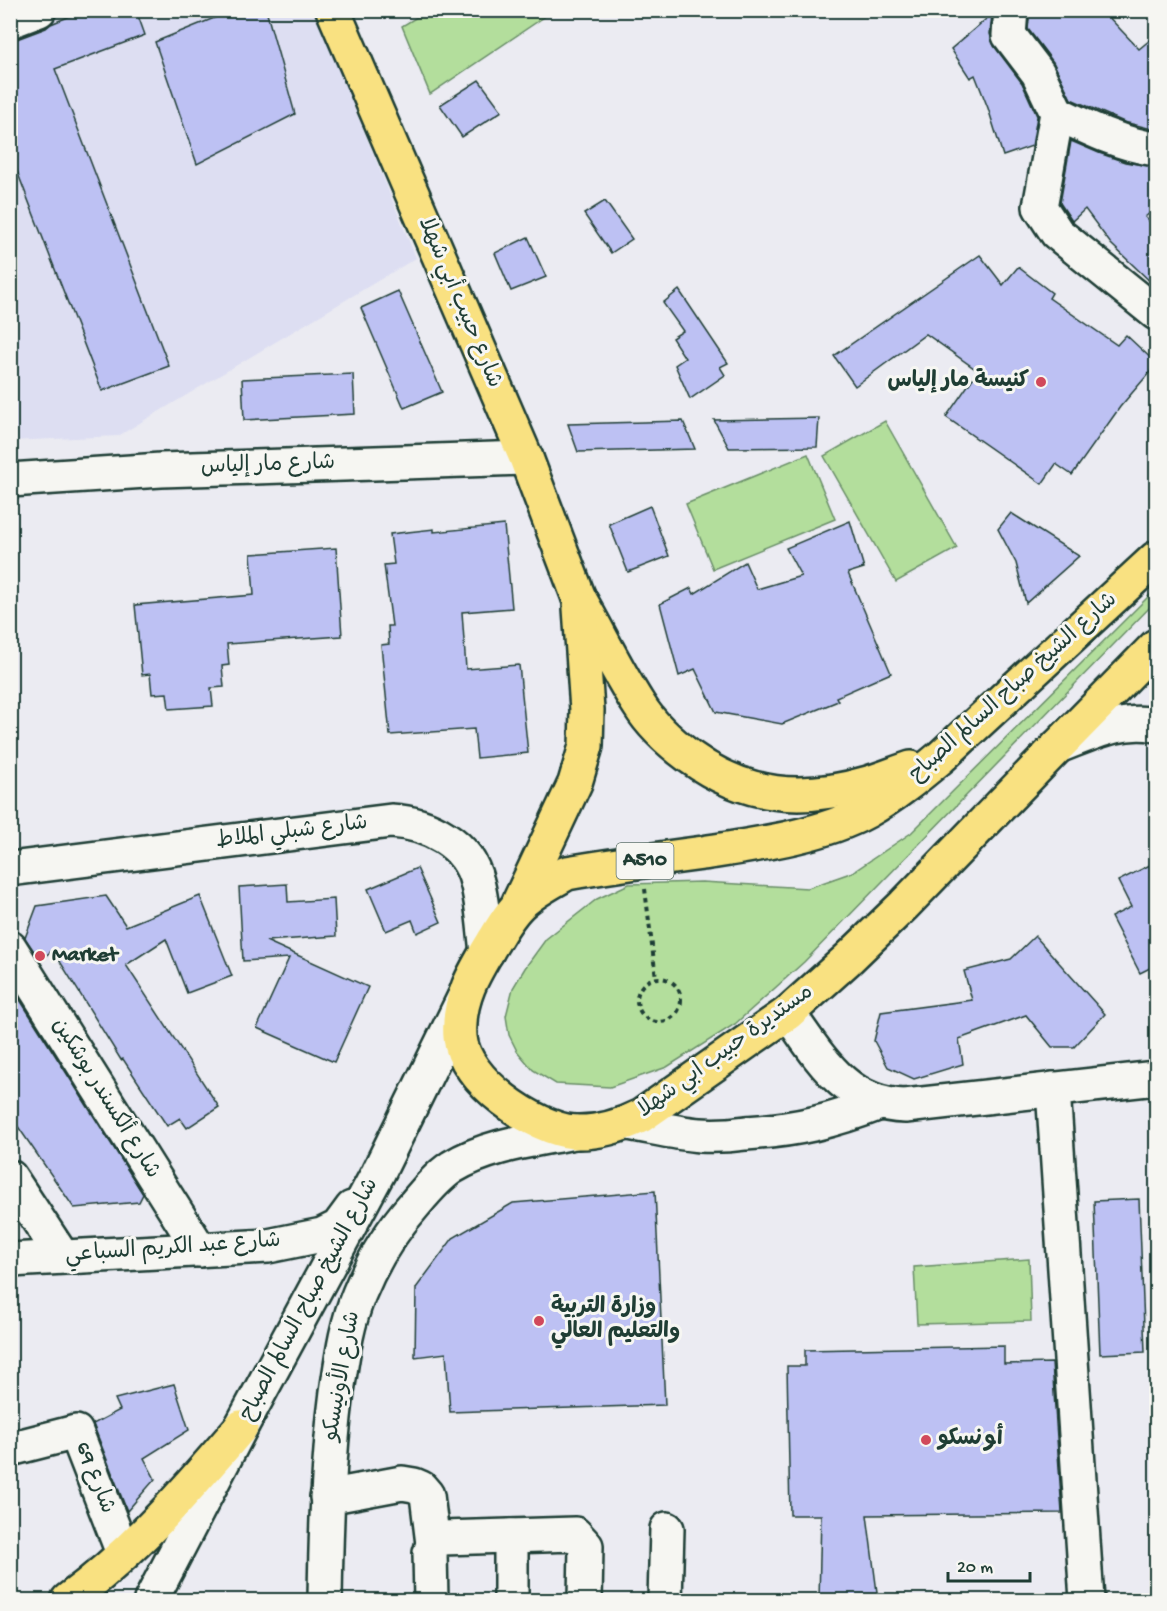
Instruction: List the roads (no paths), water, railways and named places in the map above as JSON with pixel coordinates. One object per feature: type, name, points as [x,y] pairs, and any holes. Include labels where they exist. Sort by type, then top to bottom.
[{"type":"main road","name":"شارع حبيب أبي شهلا","points":[[333,10],[526,458],[579,598]]},
{"type":"main road","name":"شارع الشيخ صباح السالم الصباح","points":[[866,812],[941,757],[1156,558]]},
{"type":"main road","points":[[579,598],[640,706],[655,726],[676,747],[725,779],[772,793],[806,795],[834,792],[870,783],[941,757]]},
{"type":"main road","points":[[517,907],[575,783],[586,746],[587,710],[579,598]]},
{"type":"main road","name":"A510","points":[[1058,746],[1156,646]]},
{"type":"main road","name":"مستديرة حبيب ابي شهلا","points":[[866,812],[843,822],[762,844],[567,873],[543,886],[517,907],[505,923],[467,988],[460,1039],[466,1056],[492,1090],[539,1122],[574,1131],[596,1130],[628,1123],[657,1106],[788,1013],[904,904],[1058,746]]},
{"type":"main road","points":[[68,1600],[85,1588],[123,1553],[185,1491],[241,1428]]},
{"type":"street","points":[[10,21],[39,10]]},
{"type":"street","points":[[1011,10],[1009,35],[1038,73],[1057,113],[1040,207],[1057,233],[1156,313]]},
{"type":"street","points":[[1057,113],[1100,133],[1144,148],[1156,149]]},
{"type":"street","name":"شارع مار إلياس","points":[[10,480],[161,470],[526,458]]},
{"type":"street","points":[[1058,746],[1117,725],[1135,723],[1156,725]]},
{"type":"street","name":"شارع شبلي الملاط","points":[[10,869],[391,821],[414,823],[448,839],[471,866],[477,881],[487,952]]},
{"type":"street","name":"شارع ألكسندر بوشكين","points":[[10,948],[200,1250]]},
{"type":"street","name":"شارع الشيخ صباح السالم الصباح","points":[[151,1600],[378,1173],[467,988]]},
{"type":"street","points":[[788,1013],[830,1070],[861,1096],[888,1106],[1156,1078]]},
{"type":"street","points":[[1053,1089],[1087,1600]]},
{"type":"street","points":[[628,1123],[702,1135],[764,1132],[823,1123],[880,1103]]},
{"type":"street","name":"شارع الأونيسكو","points":[[324,1600],[331,1435],[341,1360],[358,1295],[372,1265],[406,1214],[450,1168],[473,1156],[521,1142],[574,1131]]},
{"type":"street","name":"شارع عبد الكريم السباعي","points":[[10,1260],[268,1246],[322,1235],[338,1227],[378,1173]]},
{"type":"street","points":[[10,1177],[62,1256]]},
{"type":"street","name":"شارع 69","points":[[10,1449],[76,1432],[123,1553]]},
{"type":"street","points":[[327,1497],[402,1483],[421,1488],[427,1495],[433,1544],[430,1553],[431,1600]]},
{"type":"street","points":[[665,1600],[666,1529]]},
{"type":"street","points":[[433,1544],[442,1538],[575,1534],[586,1546],[585,1600]]},
{"type":"street","points":[[511,1536],[511,1600]]},
{"type":"place","name":"كنيسة مار إلياس","points":[[1041,382]]},
{"type":"place","name":"Market","points":[[40,956]]},
{"type":"place","name":"وزارة التربية والتعليم العالي","points":[[539,1321]]},
{"type":"place","name":"أونسكو","points":[[926,1440]]}]
